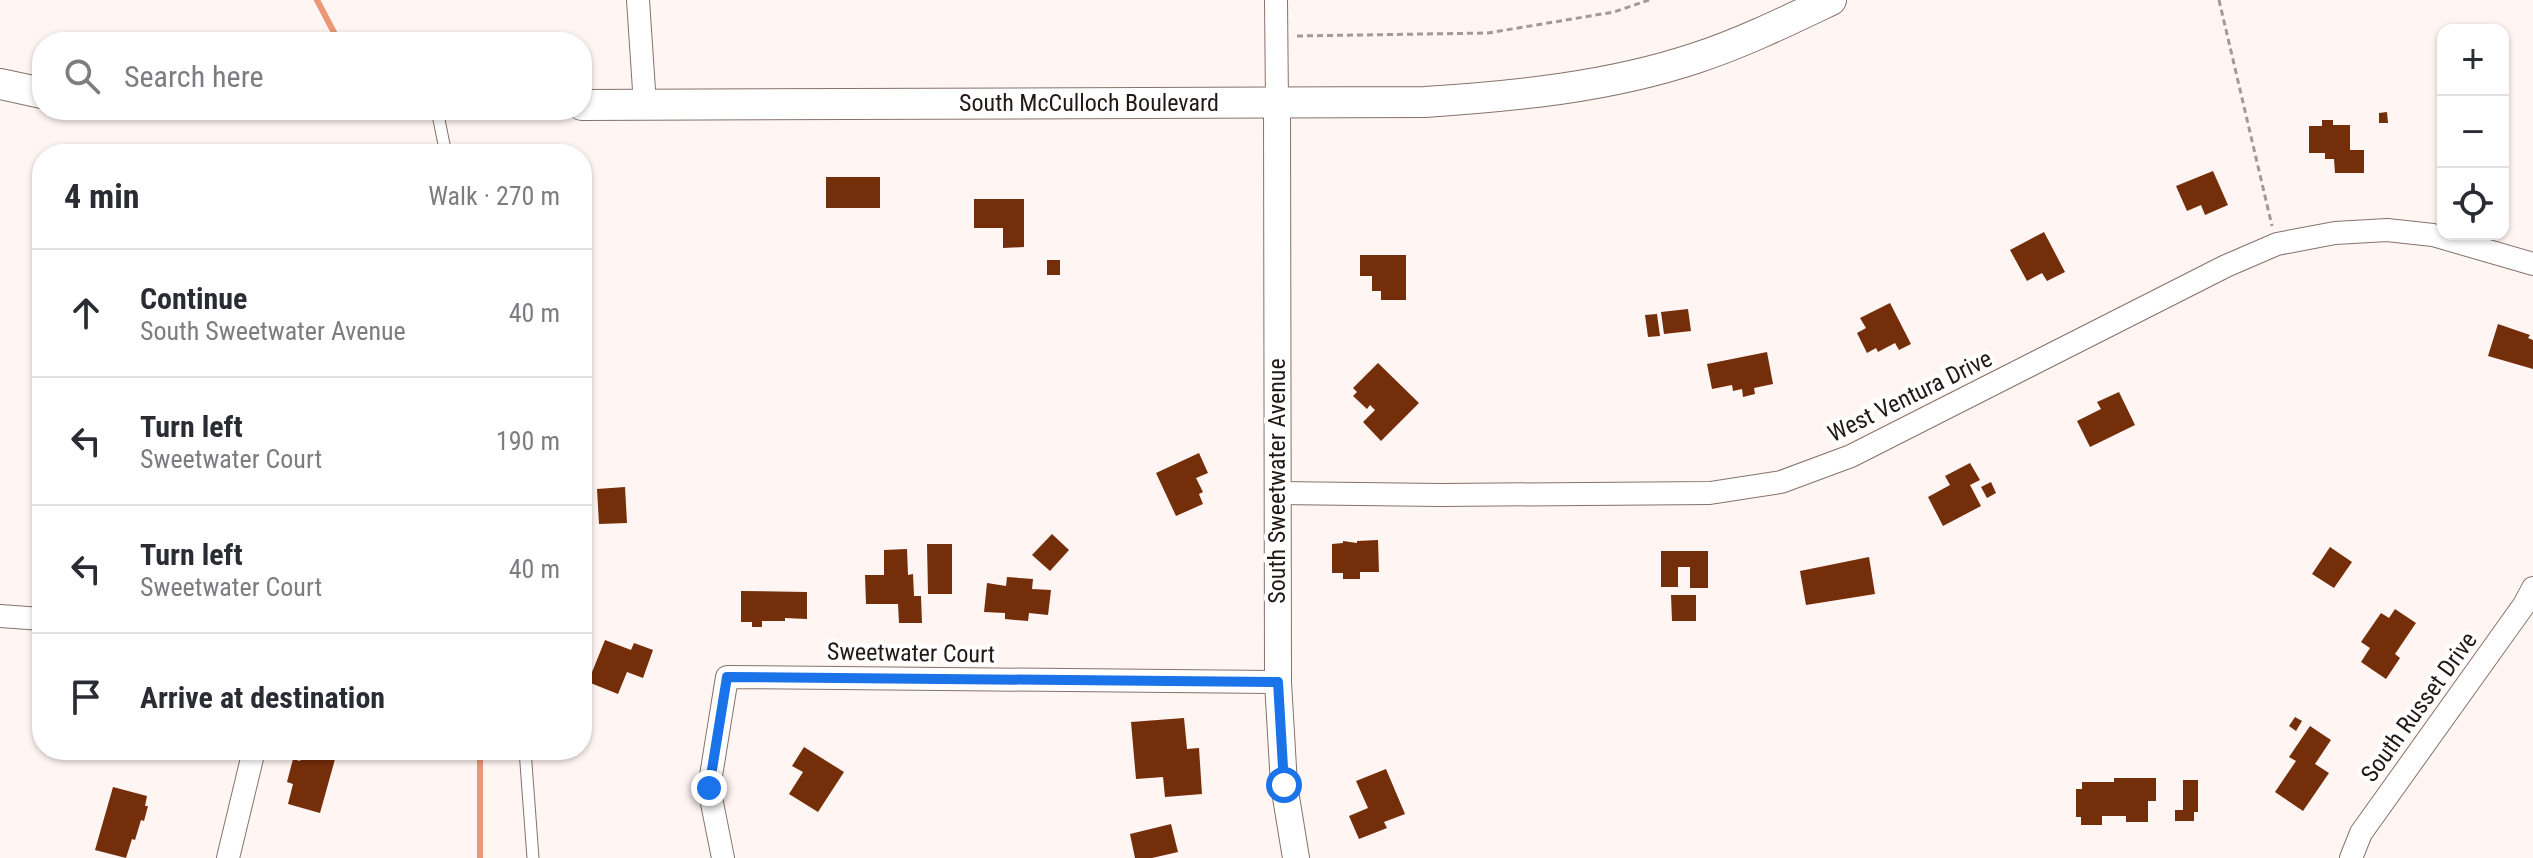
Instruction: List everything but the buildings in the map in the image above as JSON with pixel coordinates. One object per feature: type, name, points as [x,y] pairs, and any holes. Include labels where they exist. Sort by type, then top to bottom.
[{"type":"main road","name":"South McCulloch Boulevard","points":[[592,105],[1425,102],[1511,96],[1596,84],[1696,58],[1831,0]]},
{"type":"main road","points":[[0,84],[32,91]]},
{"type":"street","points":[[638,0],[645,105]]},
{"type":"street","points":[[1276,0],[1277,103]]},
{"type":"street","name":"South Sweetwater Avenue","points":[[1277,103],[1278,682],[1284,785],[1296,858]]},
{"type":"street","name":"West Ventura Drive","points":[[1278,493],[1710,493],[1781,482],[1851,456],[2226,266],[2277,244],[2335,233],[2387,230],[2433,235],[2533,264]]},
{"type":"street","name":"South Russet Drive","points":[[2351,858],[2361,833],[2524,605],[2533,588]]},
{"type":"street","points":[[0,616],[32,618]]},
{"type":"street","name":"Sweetwater Court","points":[[723,858],[709,788],[727,677],[1278,682]]},
{"type":"street","points":[[228,858],[252,760]]},
{"type":"lane","points":[[439,120],[444,144]]},
{"type":"lane","points":[[526,760],[533,858]]},
{"type":"path","points":[[1276,36],[1488,33],[1614,12],[1649,0]]},
{"type":"path","points":[[2219,0],[2277,244]]},
{"type":"waterway","points":[[317,0],[334,32]]},
{"type":"waterway","points":[[480,760],[480,858]]},
{"type":"route","points":[[709,788],[727,677],[1278,682],[1284,785]]}]
